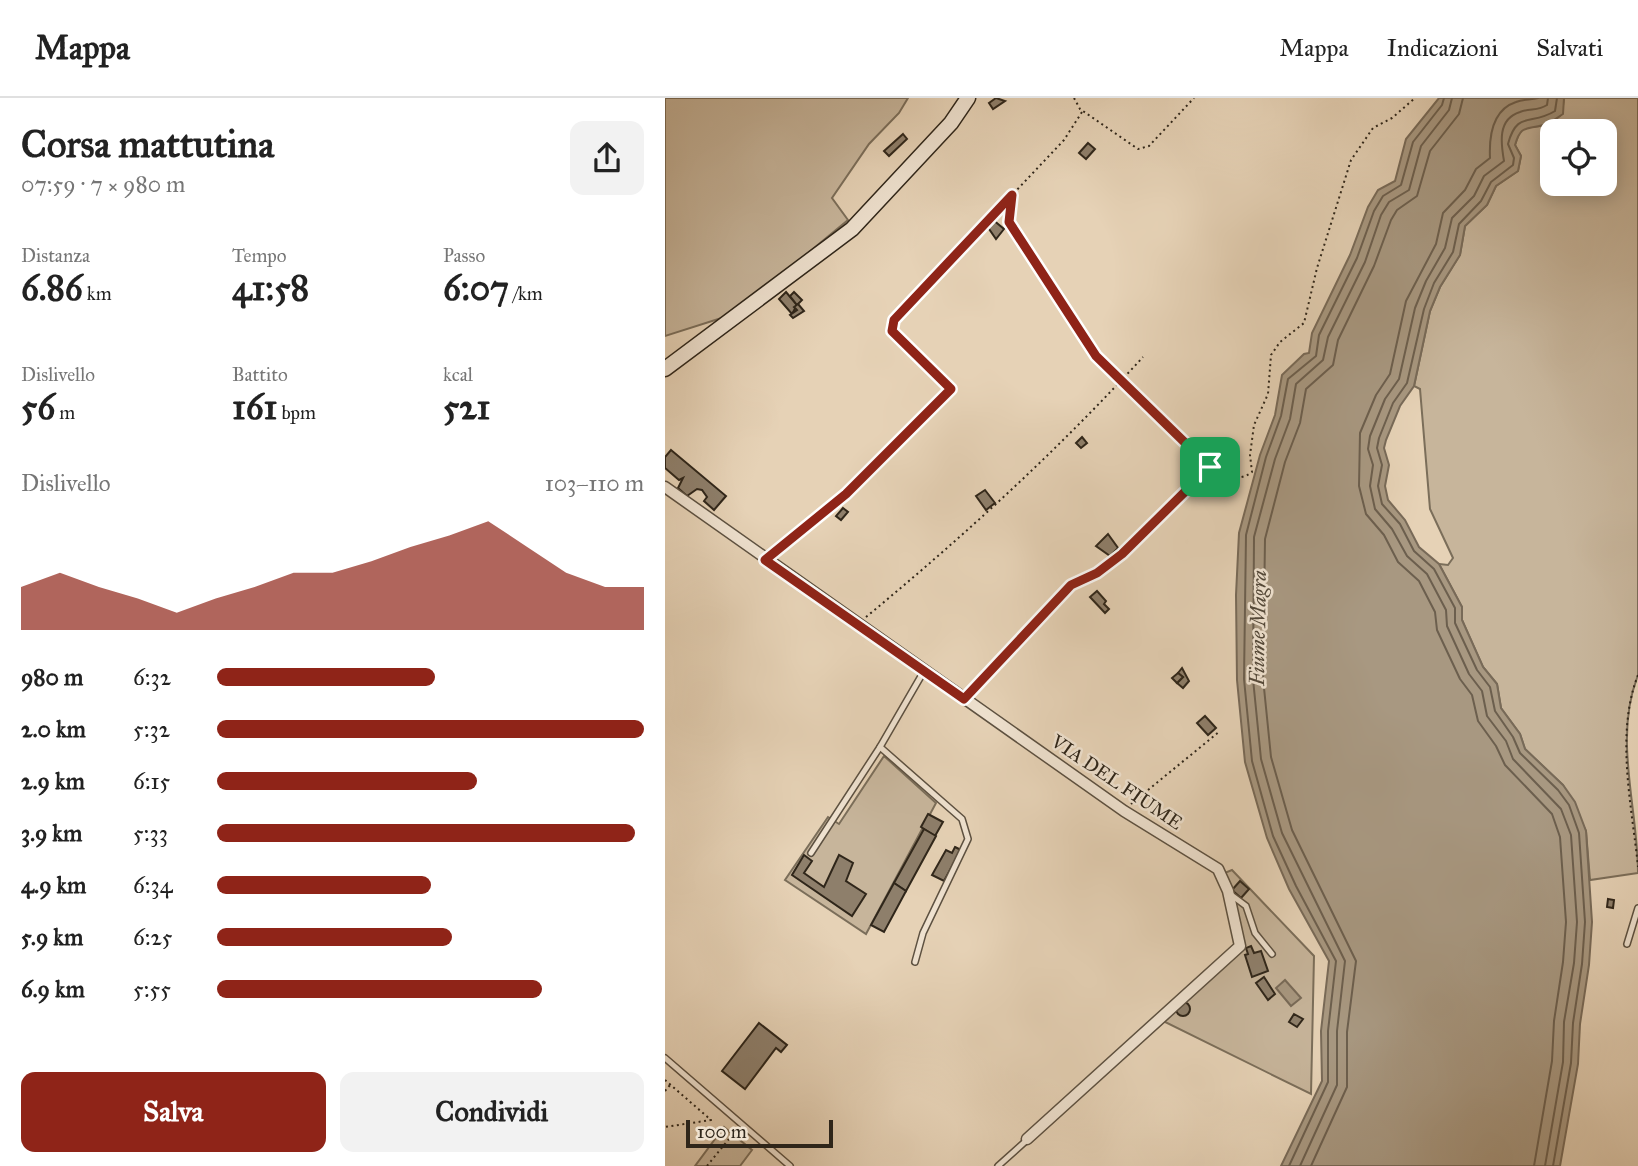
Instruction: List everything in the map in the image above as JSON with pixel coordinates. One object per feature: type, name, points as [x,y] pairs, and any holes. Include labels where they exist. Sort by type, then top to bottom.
[{"type":"main road","points":[[665,369],[852,229],[951,123],[968,98]]},
{"type":"street","name":"VIA DEL FIUME","points":[[665,487],[1124,811],[1218,869],[1228,891],[1240,946],[1027,1139]]},
{"type":"lane","points":[[811,853],[880,747],[924,671]]},
{"type":"lane","points":[[880,747],[962,819],[968,839],[923,933],[915,962]]},
{"type":"lane","points":[[1228,891],[1246,906],[1255,933],[1272,954]]},
{"type":"lane","points":[[1627,944],[1638,908]]},
{"type":"lane","points":[[665,1058],[740,1126],[790,1166]]},
{"type":"lane","name":"VIA DEL FIUME","points":[[998,1166],[1027,1139]]},
{"type":"path","points":[[765,560],[846,494],[951,389],[899,341],[892,331],[894,320],[1077,124],[1082,112],[1074,98]]},
{"type":"path","points":[[1080,109],[1138,149],[1149,146],[1194,98]]},
{"type":"path","points":[[1012,195],[1009,222],[1096,356],[1210,467],[1233,478],[1249,476],[1252,472],[1250,455],[1254,425],[1268,394],[1272,355],[1280,342],[1304,323],[1317,268],[1351,160],[1373,128],[1392,118],[1415,98]]},
{"type":"path","points":[[857,624],[1003,499],[1143,357]]},
{"type":"path","points":[[964,699],[1071,585],[1097,573],[1122,554],[1210,467]]},
{"type":"path","points":[[1638,675],[1632,690],[1626,756],[1638,867]]},
{"type":"path","points":[[1124,811],[1220,731]]},
{"type":"path","points":[[665,1080],[711,1120],[665,1127]]},
{"type":"path","points":[[665,1091],[670,1084]]},
{"type":"path","points":[[707,1166],[740,1126]]},
{"type":"shaded area","points":[[665,98],[908,98],[899,113],[869,144],[832,198],[848,220],[734,314],[665,336]]},
{"type":"shaded area","points":[[1564,98],[1638,98],[1638,675],[1627,724],[1627,748],[1638,873],[1590,880],[1586,831],[1563,785],[1525,749],[1520,734],[1501,708],[1497,684],[1483,667],[1462,620],[1462,607],[1439,564],[1448,565],[1453,558],[1430,509],[1420,389],[1414,386],[1430,311],[1440,287],[1460,255],[1465,226],[1487,205],[1496,186],[1518,171],[1521,156],[1515,145],[1523,129],[1540,126],[1540,196],[1617,196],[1617,119],[1554,119],[1562,114]]},
{"type":"shaded area","points":[[884,756],[936,803],[866,934],[785,880],[828,817],[839,824]]},
{"type":"shaded area","points":[[1232,870],[1314,956],[1311,1094],[1159,1019],[1243,947],[1222,874]]},
{"type":"shaded area","points":[[724,1127],[752,1150],[740,1166],[695,1166]]},
{"type":"water","name":"Fiume Magra","points":[[1439,98],[1564,98],[1563,114],[1555,119],[1540,119],[1540,125],[1525,129],[1519,134],[1515,145],[1521,156],[1518,171],[1496,186],[1487,205],[1465,226],[1460,255],[1440,287],[1430,311],[1414,386],[1400,406],[1384,448],[1389,465],[1385,486],[1388,500],[1405,520],[1419,547],[1439,564],[1462,607],[1462,620],[1483,667],[1497,684],[1501,708],[1520,734],[1525,749],[1563,785],[1575,802],[1586,831],[1592,922],[1589,965],[1580,1024],[1578,1064],[1560,1166],[1281,1166],[1322,1081],[1321,1031],[1329,961],[1289,889],[1267,838],[1245,762],[1237,680],[1236,595],[1239,533],[1260,455],[1275,415],[1282,375],[1304,354],[1309,353],[1312,333],[1350,255],[1368,207],[1378,190],[1395,181],[1406,139]]},
{"type":"water","points":[[1285,980],[1301,998],[1291,1006],[1276,988]]},
{"type":"building","points":[[996,98],[1005,101],[993,109],[989,103]]},
{"type":"building","points":[[903,134],[907,139],[889,156],[884,151]]},
{"type":"building","points":[[1088,143],[1095,149],[1086,159],[1079,153]]},
{"type":"building","points":[[992,219],[1004,229],[996,239],[987,226]]},
{"type":"building","points":[[786,292],[797,305],[792,314],[779,299]]},
{"type":"building","points":[[794,292],[802,300],[797,305],[790,296]]},
{"type":"building","points":[[798,304],[804,311],[793,318],[790,315],[797,310],[794,307]]},
{"type":"building","points":[[1082,437],[1087,443],[1081,448],[1076,443]]},
{"type":"building","points":[[671,450],[726,496],[714,510],[704,501],[707,497],[702,490],[697,489],[687,496],[678,488],[683,478],[679,480],[665,468],[665,457]]},
{"type":"building","points":[[1191,455],[1203,467],[1199,472],[1185,462]]},
{"type":"building","points":[[985,490],[995,503],[986,510],[976,496]]},
{"type":"building","points":[[843,508],[848,512],[841,520],[836,516]]},
{"type":"building","points":[[1108,534],[1118,548],[1110,556],[1096,546]]},
{"type":"building","points":[[1097,591],[1109,609],[1105,613],[1090,597]]},
{"type":"building","points":[[1182,668],[1189,681],[1183,688],[1177,683],[1183,677],[1178,673]]},
{"type":"building","points":[[1178,673],[1183,677],[1177,683],[1172,678]]},
{"type":"building","points":[[1205,716],[1216,728],[1208,735],[1197,723]]},
{"type":"building","points":[[928,814],[943,822],[935,836],[921,827]]},
{"type":"building","points":[[924,829],[936,836],[906,891],[894,883]]},
{"type":"building","points":[[955,847],[961,850],[944,881],[932,875],[946,850],[952,853]]},
{"type":"building","points":[[804,855],[812,861],[804,873],[824,887],[839,855],[853,863],[846,881],[866,894],[852,916],[792,875]]},
{"type":"building","points":[[1240,881],[1249,889],[1241,898],[1232,890]]},
{"type":"building","points":[[894,883],[906,891],[884,932],[871,925]]},
{"type":"building","points":[[1608,899],[1614,900],[1613,908],[1607,907]]},
{"type":"building","points":[[1251,946],[1254,953],[1261,951],[1268,971],[1252,977],[1245,955],[1248,954],[1246,948]]},
{"type":"building","points":[[1264,977],[1275,994],[1268,1000],[1256,983]]},
{"type":"building","points":[[1180,1002],[1186,1002],[1190,1009],[1186,1016],[1180,1016],[1176,1012],[1176,1006]]},
{"type":"building","points":[[1294,1014],[1303,1019],[1297,1027],[1289,1022]]},
{"type":"building","points":[[759,1023],[787,1045],[781,1052],[776,1048],[745,1089],[722,1071]]},
{"type":"route","points":[[1012,195],[1009,222],[1096,356],[1210,467],[1203,477],[1122,554],[1097,573],[1071,585],[964,699],[765,560],[846,494],[951,389],[945,380],[899,341],[892,331],[894,320],[992,213],[1012,195]]}]
